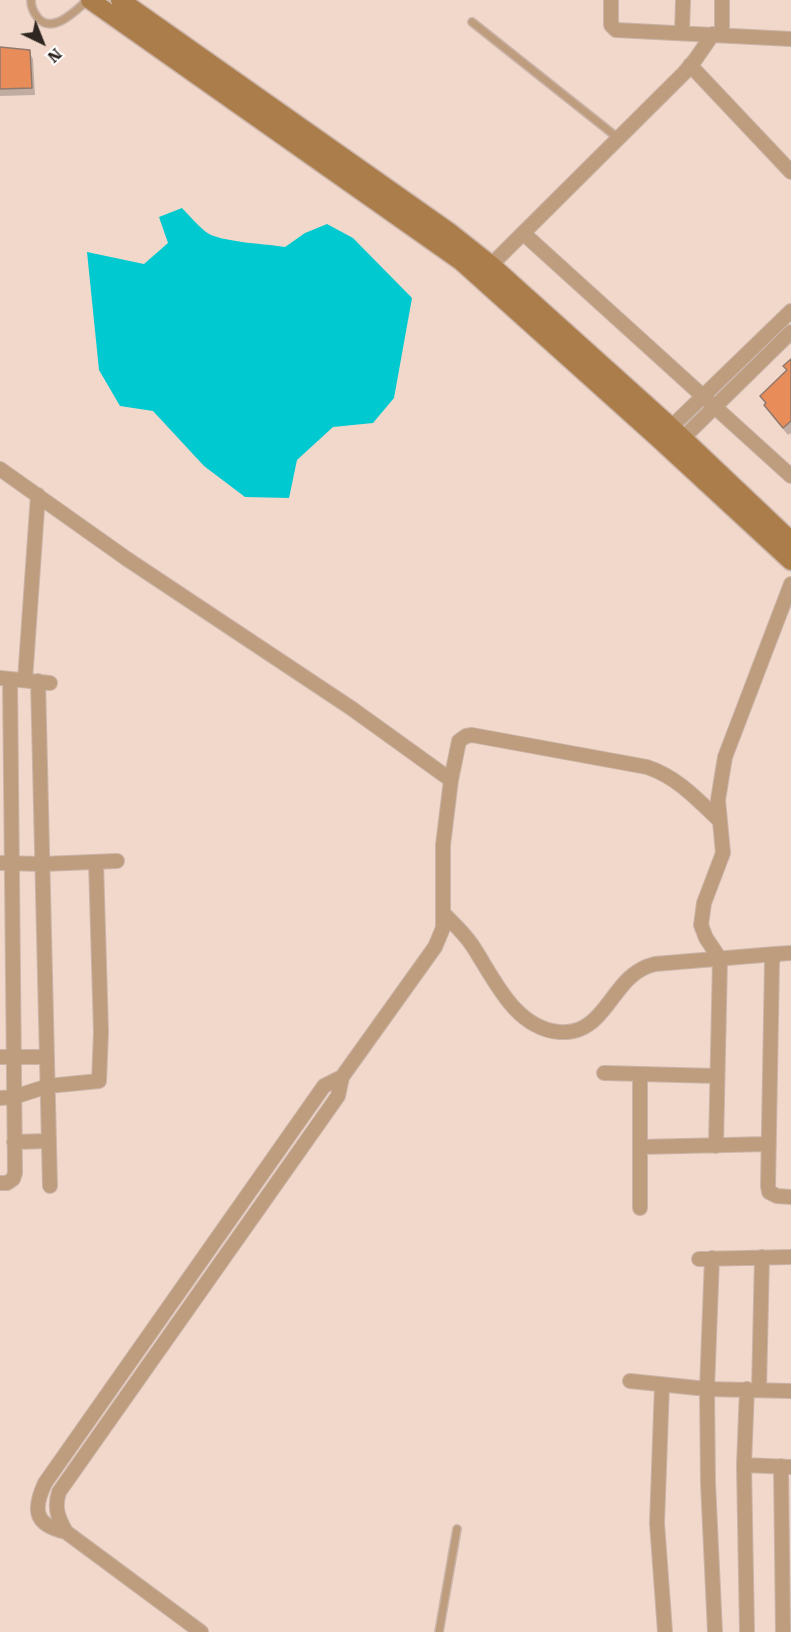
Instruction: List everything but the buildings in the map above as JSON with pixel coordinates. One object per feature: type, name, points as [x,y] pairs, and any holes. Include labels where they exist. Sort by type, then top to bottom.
[{"type":"main road","points":[[89,0],[149,31],[448,231],[491,265],[671,439],[791,561]]},
{"type":"main road","points":[[120,0],[149,31],[462,262],[791,541]]},
{"type":"street","points":[[611,0],[611,26],[616,30],[791,39]]},
{"type":"street","points":[[682,33],[683,0]]},
{"type":"street","points":[[491,265],[690,65],[717,34],[722,0]]},
{"type":"street","points":[[690,65],[791,172]]},
{"type":"street","points":[[523,233],[791,476]]},
{"type":"street","points":[[671,439],[709,402],[791,311]]},
{"type":"street","points":[[709,402],[791,332]]},
{"type":"street","points":[[0,469],[137,565],[351,708],[451,780]]},
{"type":"street","points":[[38,495],[38,681],[50,1186]]},
{"type":"street","points":[[716,1146],[720,959],[706,938],[701,925],[704,903],[723,853],[718,800],[724,757],[791,584]]},
{"type":"street","points":[[0,1183],[7,1183],[13,1179],[14,1142],[7,1098],[5,678],[38,681]]},
{"type":"street","points":[[201,1632],[66,1532],[57,1517],[56,1501],[59,1492],[338,1096],[342,1077],[435,947],[443,927],[443,845],[451,780],[459,741],[472,735],[647,767],[675,779],[719,820]]},
{"type":"street","points":[[6,864],[117,861]]},
{"type":"street","points":[[7,1098],[48,1086],[99,1081],[101,1032],[96,862]]},
{"type":"street","points":[[444,914],[471,943],[511,1005],[538,1027],[556,1032],[582,1030],[590,1024],[626,981],[644,967],[655,964],[791,953]]},
{"type":"street","points":[[775,954],[772,962],[770,1192],[777,1197],[791,1197]]},
{"type":"street","points":[[7,1057],[47,1057]]},
{"type":"street","points":[[604,1073],[716,1076]]},
{"type":"street","points":[[640,1074],[640,1208]]},
{"type":"street","points":[[66,1532],[52,1529],[38,1516],[37,1507],[45,1483],[324,1086],[342,1077]]},
{"type":"street","points":[[14,1142],[49,1141]]},
{"type":"street","points":[[640,1147],[769,1144]]},
{"type":"street","points":[[747,1632],[744,1465],[753,1390],[762,1257]]},
{"type":"street","points":[[715,1632],[708,1483],[705,1258],[791,1257]]},
{"type":"street","points":[[630,1381],[707,1389],[791,1391]]},
{"type":"street","points":[[662,1384],[657,1523],[665,1632]]},
{"type":"street","points":[[744,1465],[786,1466],[783,1632]]},
{"type":"street","points":[[37,1507],[56,1501]]},
{"type":"lane","points":[[31,0],[33,12],[48,25],[62,20],[89,0]]},
{"type":"lane","points":[[472,22],[618,138]]},
{"type":"lane","points":[[439,1632],[457,1529]]},
{"type":"water","points":[[182,208],[212,235],[285,247],[305,233],[327,224],[353,238],[412,298],[394,398],[373,423],[333,427],[297,460],[289,498],[245,497],[204,466],[153,411],[120,406],[99,370],[87,252],[144,264],[168,243],[159,217]]}]
